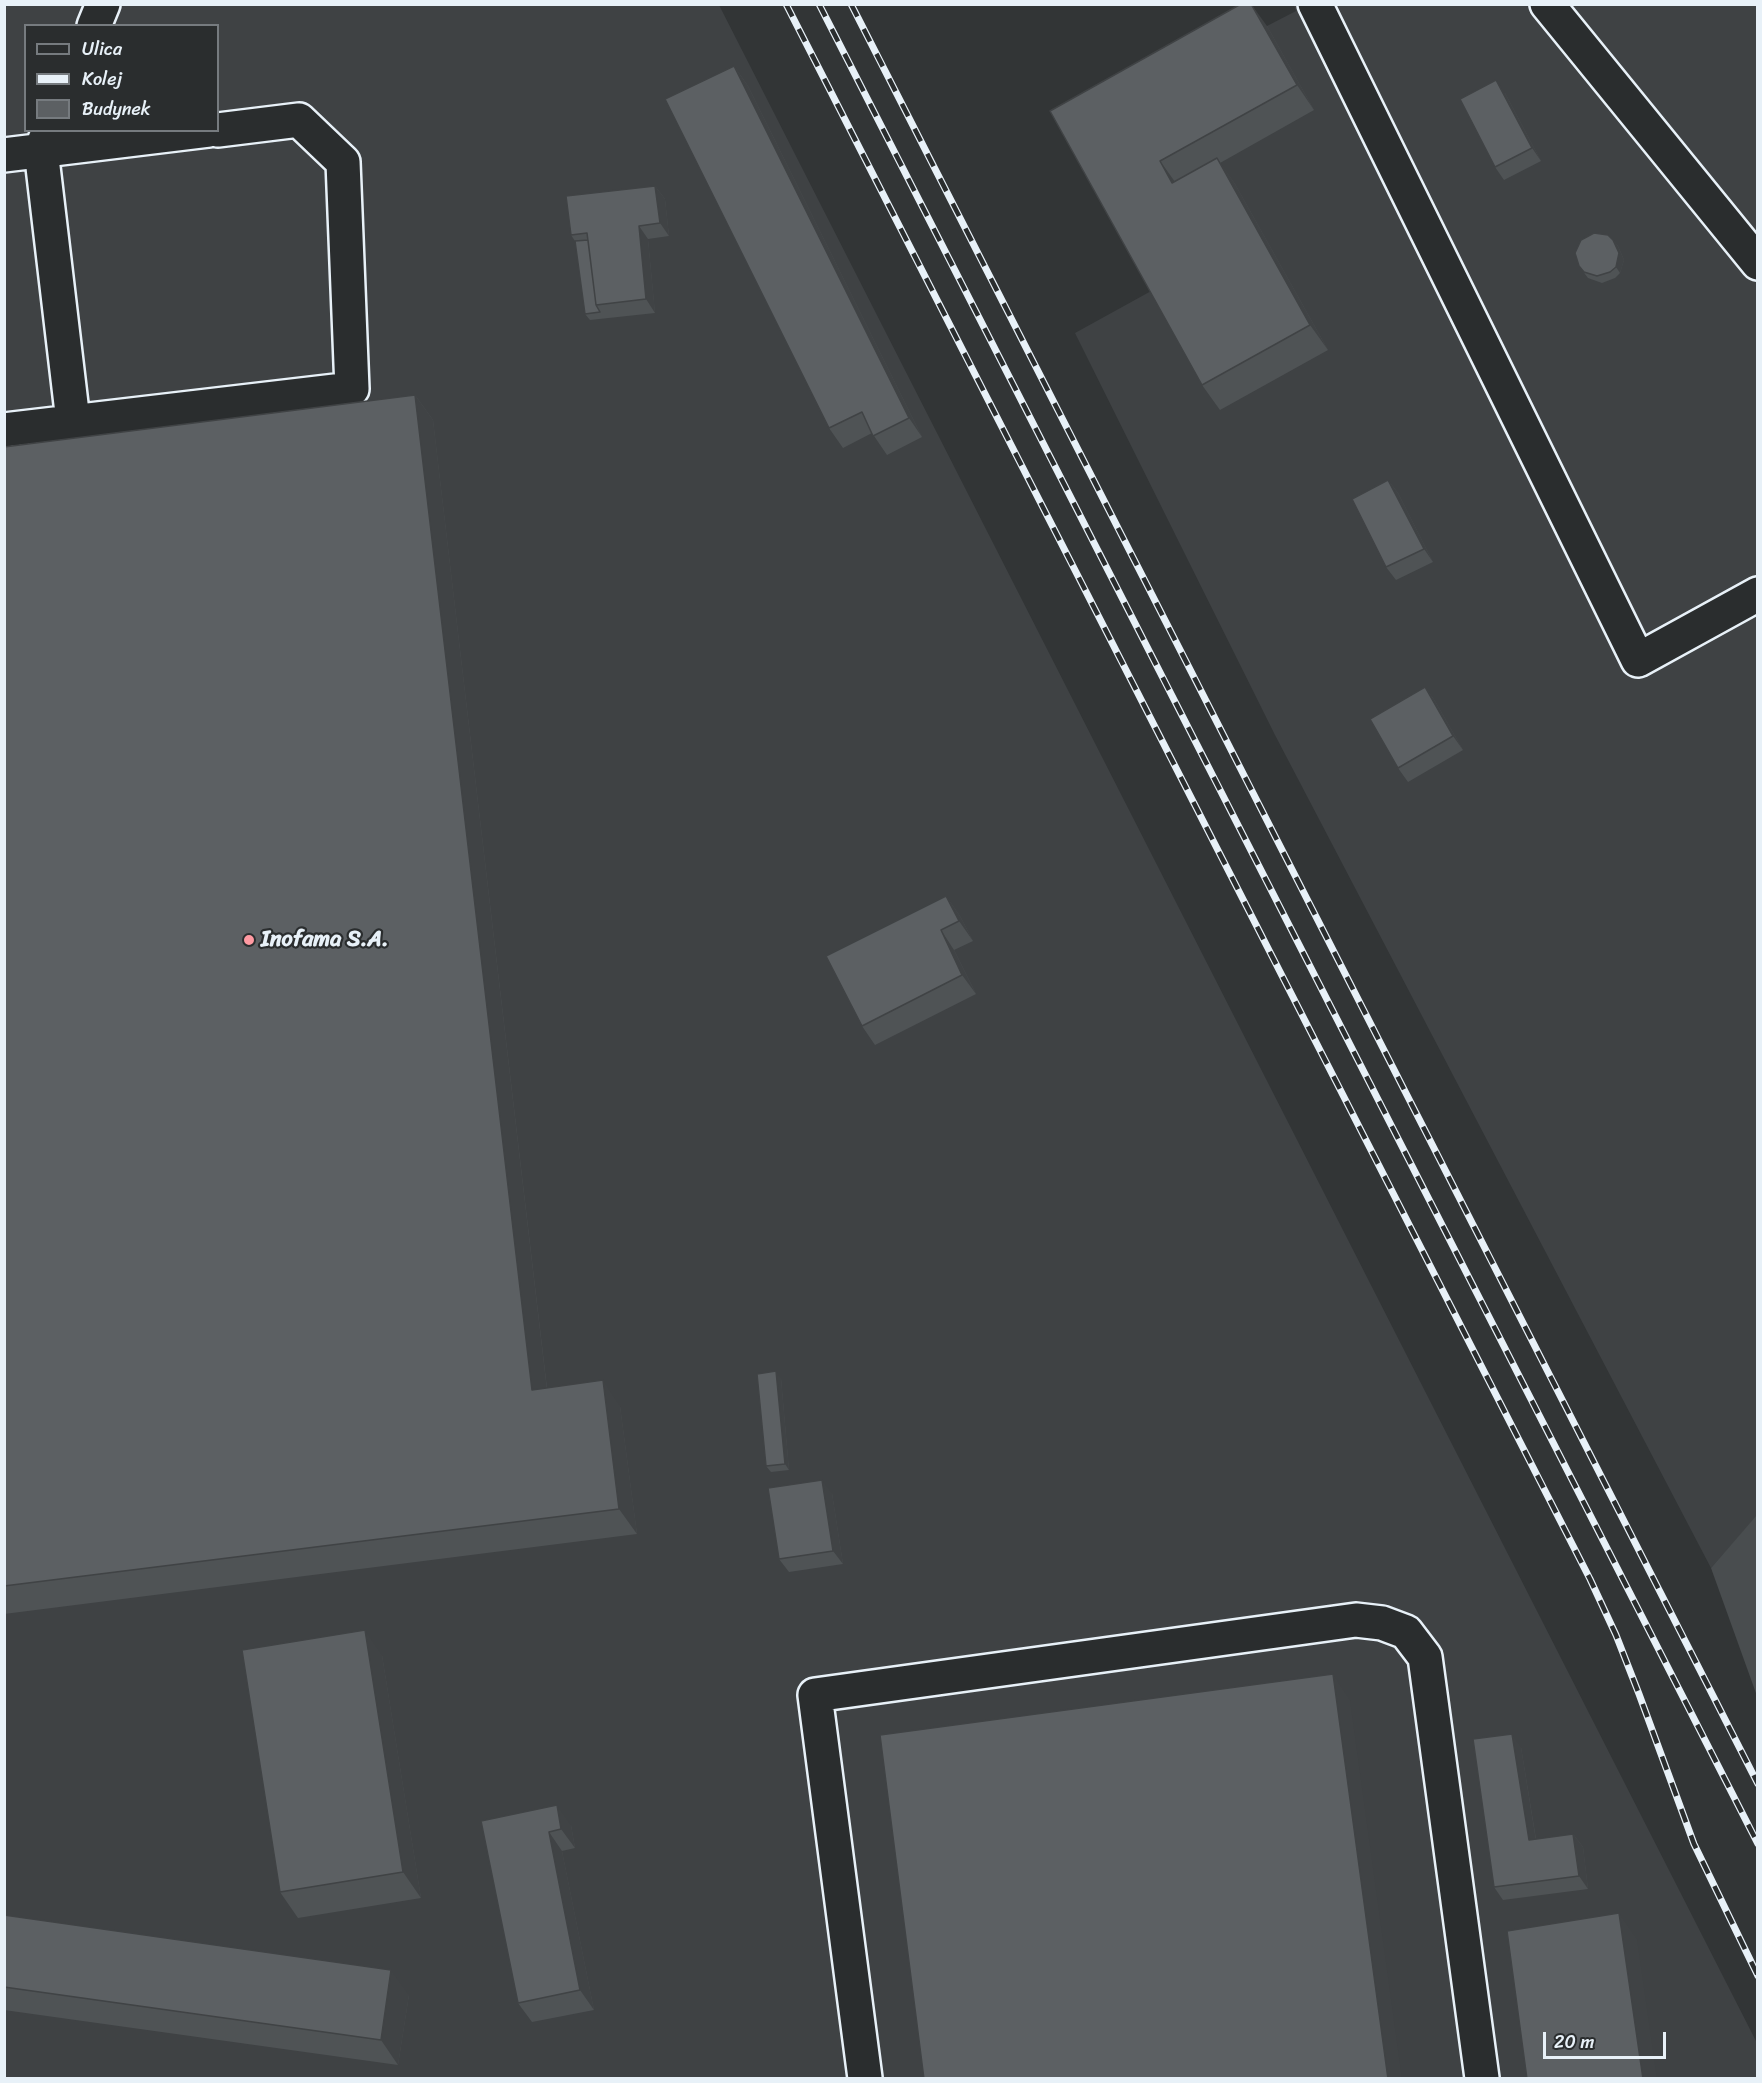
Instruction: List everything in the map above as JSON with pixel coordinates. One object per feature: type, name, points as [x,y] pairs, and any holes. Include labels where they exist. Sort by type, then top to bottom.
[{"type":"lane","points":[[95,24],[103,4]]},
{"type":"lane","points":[[1315,4],[1638,660],[1758,594]]},
{"type":"lane","points":[[1547,4],[1758,263]]},
{"type":"lane","points":[[4,430],[352,388],[343,162],[299,120],[219,129]]},
{"type":"lane","points":[[4,154],[45,140],[176,132]]},
{"type":"lane","points":[[45,140],[73,422]]},
{"type":"lane","points":[[865,2079],[815,1695],[1356,1620],[1382,1623],[1406,1632],[1425,1657],[1482,2079]]},
{"type":"shaded area","points":[[5,5],[719,5],[1757,2043],[1757,2078],[5,2078]]},
{"type":"shaded area","points":[[1294,5],[1757,5],[1758,1515],[1711,1568],[1275,735],[1075,333],[1153,290],[1267,26],[1296,11]]},
{"type":"shaded area","points":[[1757,1515],[1757,1696],[1711,1568]]},
{"type":"building","points":[[1241,4],[1251,4],[1297,85],[1160,161],[1172,183],[1217,158],[1310,325],[1202,385],[1050,111]]},
{"type":"building","points":[[734,66],[909,418],[873,436],[862,412],[829,428],[665,99]]},
{"type":"building","points":[[1496,80],[1532,148],[1495,167],[1460,99]]},
{"type":"building","points":[[655,186],[660,223],[639,226],[646,299],[596,305],[587,233],[571,235],[566,196]]},
{"type":"building","points":[[1594,233],[1608,235],[1619,253],[1616,267],[1610,272],[1597,276],[1584,272],[1579,266],[1575,253],[1581,240]]},
{"type":"building","points":[[588,240],[596,305],[600,312],[585,314],[575,241]]},
{"type":"building","name":"Inofama S.A.","points":[[415,395],[532,1390],[603,1380],[619,1509],[4,1586],[4,447]]},
{"type":"building","points":[[1388,480],[1424,549],[1386,567],[1352,499]]},
{"type":"building","points":[[1425,687],[1453,736],[1398,768],[1370,719]]},
{"type":"building","points":[[946,896],[959,921],[941,930],[962,975],[862,1026],[826,956]]},
{"type":"building","points":[[776,1371],[785,1464],[766,1466],[757,1374]]},
{"type":"building","points":[[822,1480],[833,1551],[779,1559],[768,1488]]},
{"type":"building","points":[[365,1630],[403,1872],[280,1892],[242,1650]]},
{"type":"building","points":[[1333,1674],[1388,2079],[924,2079],[880,1735]]},
{"type":"building","points":[[1512,1734],[1529,1840],[1573,1834],[1579,1876],[1494,1887],[1473,1739]]},
{"type":"building","points":[[557,1805],[561,1829],[549,1832],[580,1990],[518,2003],[481,1821]]},
{"type":"building","points":[[1619,1913],[1643,2079],[1527,2079],[1507,1931]]},
{"type":"building","points":[[4,1915],[391,1970],[381,2040],[4,1987]]},
{"type":"railway","points":[[786,4],[1590,1579],[1616,1635],[1694,1844],[1758,1976]]},
{"type":"railway","points":[[819,4],[1758,1844]]},
{"type":"railway","points":[[851,4],[1758,1784]]},
{"type":"place","name":"Inofama S.A.","points":[[249,940]]}]
